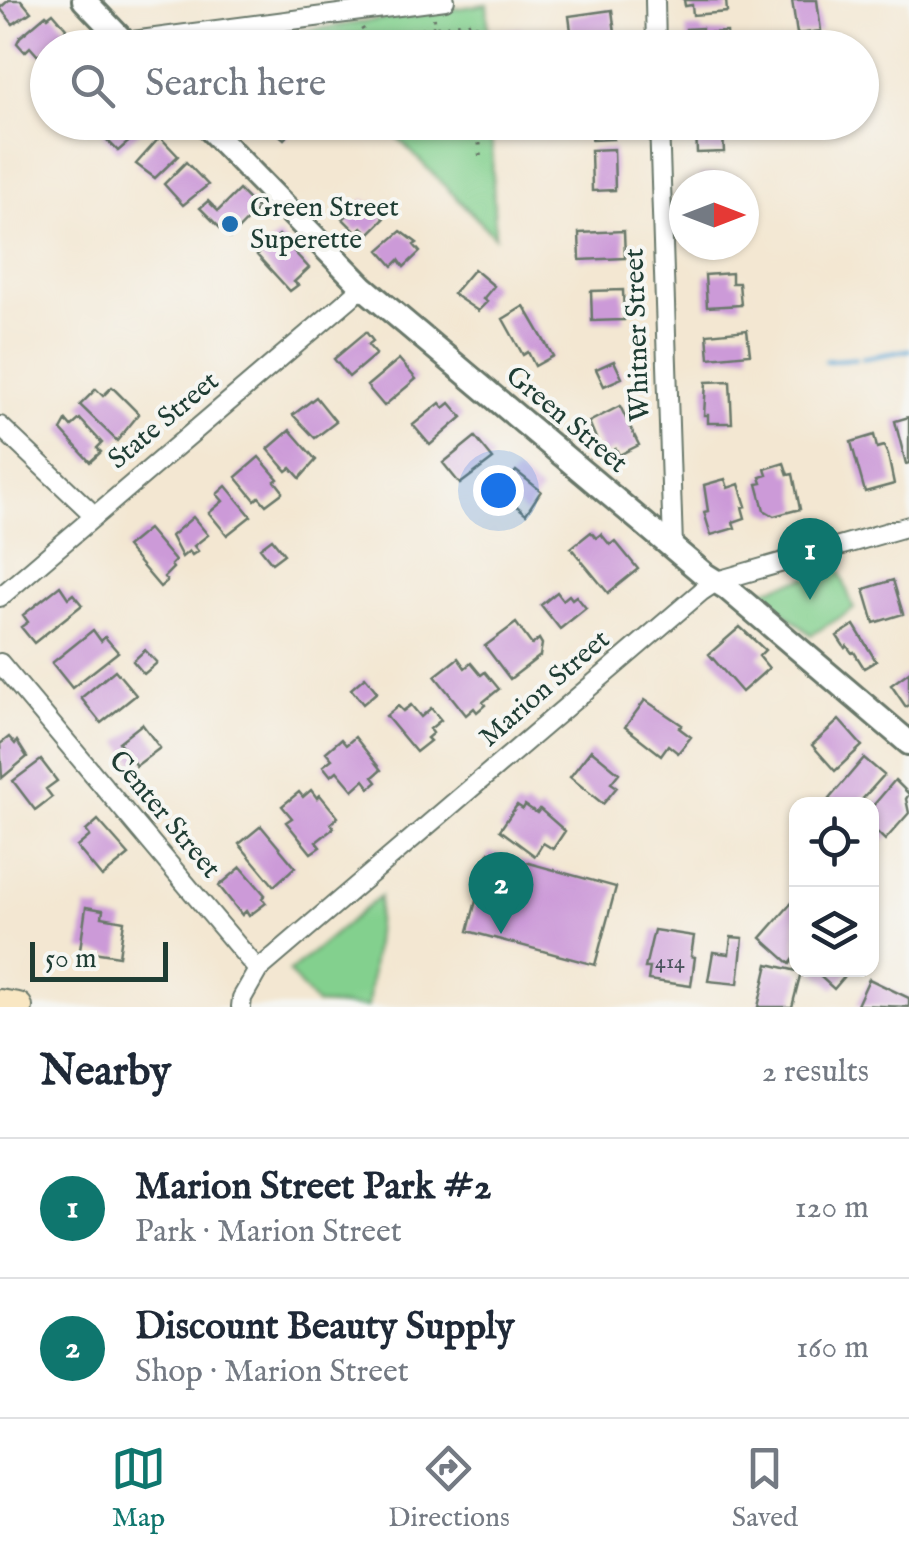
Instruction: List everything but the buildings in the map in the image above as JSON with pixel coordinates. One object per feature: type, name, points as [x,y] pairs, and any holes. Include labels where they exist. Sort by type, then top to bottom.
[{"type":"main road","points":[[0,1004],[16,1007]]},
{"type":"street","points":[[84,0],[113,30]]},
{"type":"street","points":[[234,30],[446,0]]},
{"type":"street","points":[[655,0],[656,30]]},
{"type":"street","name":"Green Street","points":[[220,140],[363,287],[909,743]]},
{"type":"street","name":"Whitner Street","points":[[660,140],[672,546]]},
{"type":"street","name":"State Street","points":[[0,597],[363,287]]},
{"type":"street","points":[[0,426],[95,516]]},
{"type":"street","name":"Marion Street","points":[[258,970],[716,581],[909,526]]},
{"type":"street","name":"Center Street","points":[[0,664],[258,970]]},
{"type":"street","points":[[241,1007],[258,970]]},
{"type":"path","points":[[434,18],[435,27]]},
{"type":"path","points":[[416,30],[476,22],[475,30]]},
{"type":"path","points":[[479,140],[480,164]]},
{"type":"green space","points":[[487,4],[488,30],[310,30]]},
{"type":"green space","points":[[400,140],[492,140],[495,237]]},
{"type":"green space","points":[[839,569],[854,609],[811,635],[759,591]]},
{"type":"green space","points":[[380,896],[368,1007],[316,1004],[289,972]]},
{"type":"waterway","points":[[863,358],[909,350]]},
{"type":"waterway","points":[[826,361],[855,359]]},
{"type":"place","name":"Green Street Superette","points":[[230,224]]},
{"type":"place","name":"Marion Street Park #2","points":[[810,600]]},
{"type":"place","name":"Discount Beauty Supply","points":[[501,934]]}]
